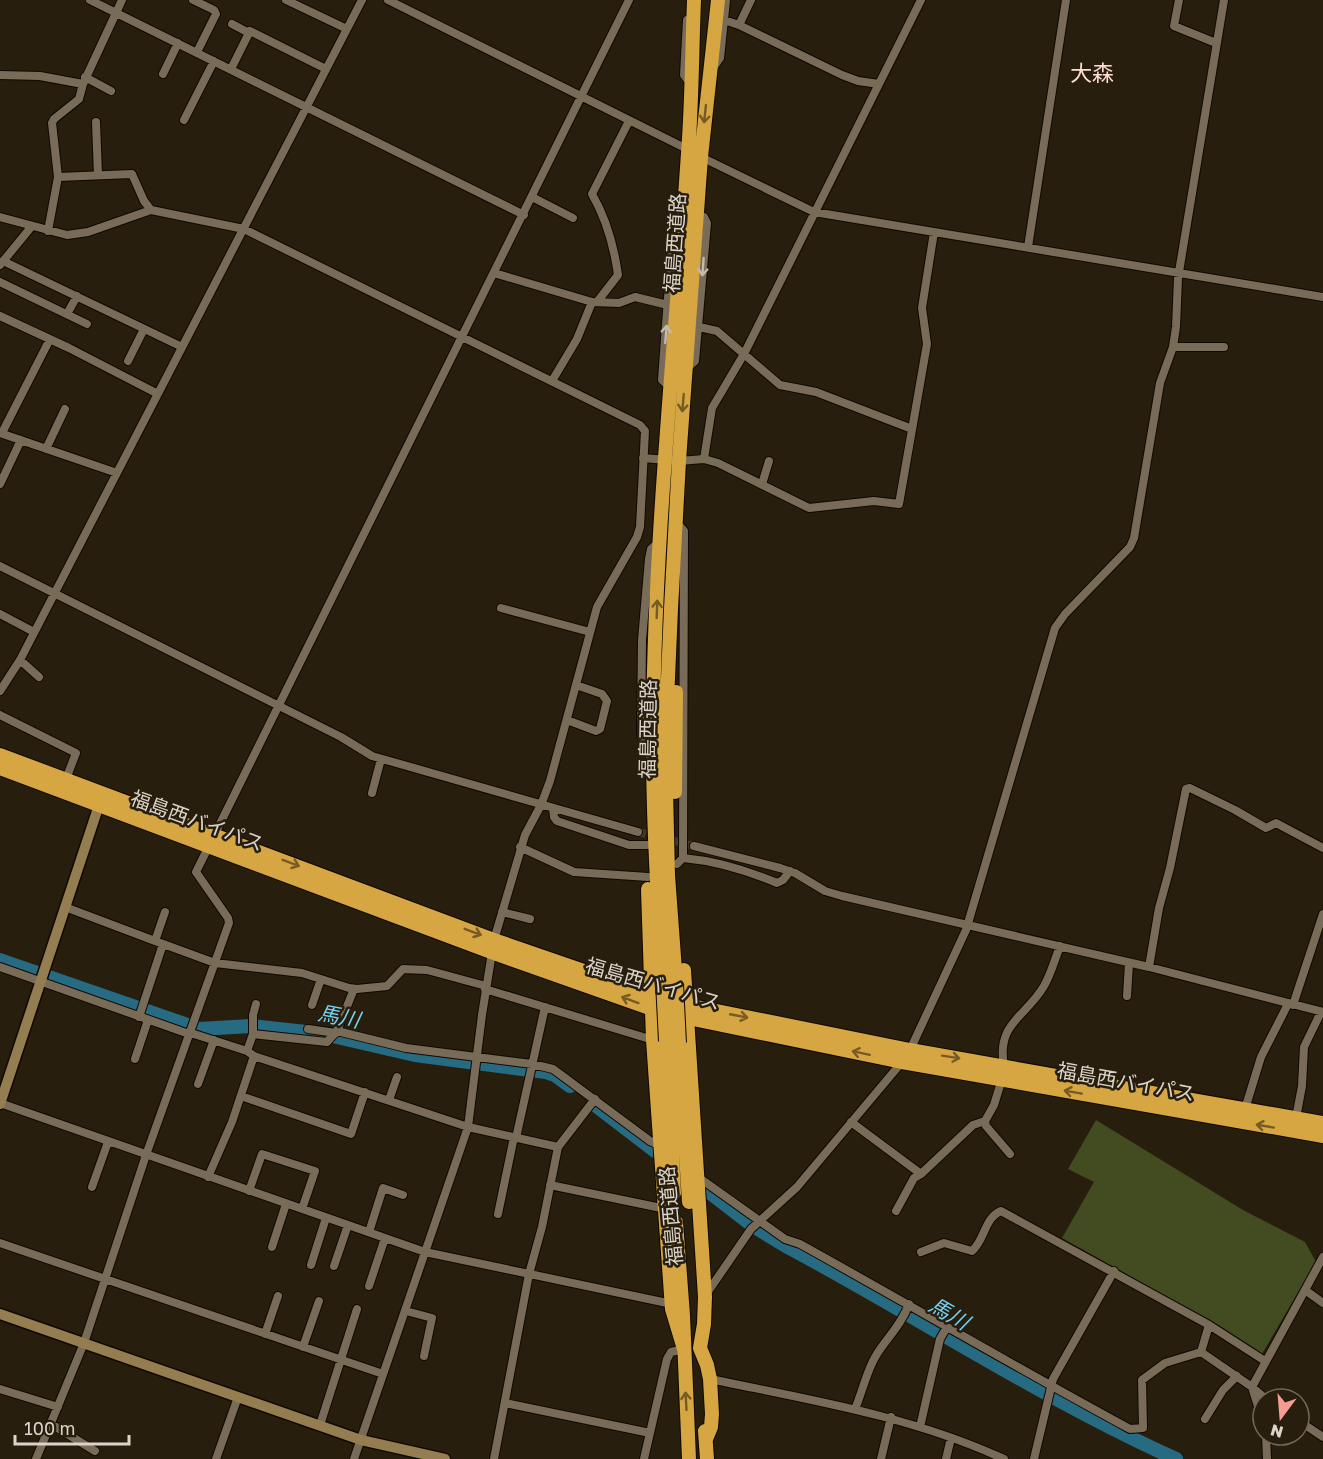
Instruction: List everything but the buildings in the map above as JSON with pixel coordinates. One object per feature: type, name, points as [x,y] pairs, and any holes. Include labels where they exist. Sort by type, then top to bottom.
[{"type":"highway","name":"福島西道路","points":[[669,983],[657,875],[653,746],[660,541],[686,369],[696,213],[690,83],[694,0]]},
{"type":"highway","name":"福島西道路","points":[[689,1459],[683,1315],[666,1041],[669,983],[665,747],[675,521],[671,388],[682,234],[710,72],[718,0]]},
{"type":"highway","points":[[671,609],[677,641],[675,820],[680,861],[705,1297],[704,1324],[699,1347],[710,1379],[711,1427],[706,1439]]},
{"type":"highway","points":[[656,633],[647,655],[646,747],[652,1002],[666,1041],[661,1146],[672,1304],[684,1349]]},
{"type":"highway","name":"福島西バイパス","points":[[0,755],[66,779],[101,799]]},
{"type":"highway","name":"福島西バイパス","points":[[0,768],[101,799],[493,946],[652,1002],[906,1056],[1323,1136]]},
{"type":"highway","name":"福島西道路","points":[[666,1041],[699,1347],[707,1459]]},
{"type":"highway","name":"福島西バイパス","points":[[1003,1073],[1323,1123]]},
{"type":"street","points":[[90,0],[524,214]]},
{"type":"street","points":[[48,231],[58,177],[52,123],[79,99],[84,81],[122,0]]},
{"type":"street","points":[[193,0],[214,10],[216,14],[197,52]]},
{"type":"street","points":[[286,0],[347,29]]},
{"type":"street","points":[[0,691],[20,660],[362,0]]},
{"type":"street","points":[[388,0],[814,212],[1323,297]]},
{"type":"street","points":[[36,1459],[84,1343],[146,1155],[229,923],[228,918],[196,872],[629,0]]},
{"type":"street","points":[[687,0],[684,75],[690,83]]},
{"type":"street","points":[[710,72],[720,58],[726,0]]},
{"type":"street","points":[[739,25],[751,0]]},
{"type":"street","points":[[704,459],[712,408],[744,354],[921,0]]},
{"type":"street","points":[[1028,247],[1066,0]]},
{"type":"street","points":[[1179,0],[1174,26],[1216,43]]},
{"type":"street","points":[[705,1297],[756,1225],[797,1187],[906,1056],[967,926],[1054,628],[1130,547],[1134,538],[1160,383],[1173,347],[1179,272],[1224,0]]},
{"type":"street","points":[[724,20],[739,25],[842,75],[858,81],[879,84]]},
{"type":"street","points":[[232,24],[326,69]]},
{"type":"street","points":[[231,69],[249,33]]},
{"type":"street","points":[[163,74],[178,43]]},
{"type":"street","points":[[184,120],[214,61]]},
{"type":"street","points":[[0,75],[40,76],[84,81],[111,91]]},
{"type":"street","points":[[552,381],[577,339],[595,302],[618,275],[615,253],[603,212],[592,194],[628,121]]},
{"type":"street","points":[[96,122],[98,175]]},
{"type":"street","points":[[58,177],[132,174],[144,201],[151,210]]},
{"type":"street","points":[[532,197],[573,218]]},
{"type":"street","points":[[0,217],[67,235],[88,232],[151,210],[244,229],[640,425],[645,431],[640,527],[637,537],[597,607],[550,781],[520,848],[493,946],[468,1127],[354,1459]]},
{"type":"street","points":[[686,369],[695,361],[707,223],[704,217],[696,213]]},
{"type":"street","points":[[32,226],[2,263],[182,347]]},
{"type":"street","points":[[643,458],[672,461],[704,459],[718,463],[809,508],[874,501],[899,504],[927,344],[922,308],[934,232]]},
{"type":"street","points":[[671,388],[662,380],[672,243],[682,234]]},
{"type":"street","points":[[494,273],[595,302],[619,303],[634,297],[668,305]]},
{"type":"street","points":[[0,282],[87,324]]},
{"type":"street","points":[[67,314],[76,296]]},
{"type":"street","points":[[0,316],[158,394]]},
{"type":"street","points":[[699,327],[717,331],[780,385],[816,392],[912,429]]},
{"type":"street","points":[[128,361],[144,329]]},
{"type":"street","points":[[50,339],[1,433],[117,473]]},
{"type":"street","points":[[1173,347],[1224,348]]},
{"type":"street","points":[[46,449],[65,409]]},
{"type":"street","points":[[0,484],[21,440]]},
{"type":"street","points":[[762,484],[769,461]]},
{"type":"street","points":[[675,521],[684,531],[680,861],[726,864],[753,872],[777,883],[783,880],[790,871]]},
{"type":"street","points":[[646,747],[641,735],[643,628],[648,559],[651,549],[660,541]]},
{"type":"street","points":[[0,566],[381,759],[638,832]]},
{"type":"street","points":[[501,608],[590,632]]},
{"type":"street","points":[[0,614],[34,632]]},
{"type":"street","points":[[20,660],[39,677]]},
{"type":"street","points":[[567,720],[596,731],[600,729],[607,707],[608,701],[602,694],[576,685]]},
{"type":"street","points":[[0,715],[76,753],[66,779]]},
{"type":"street","points":[[372,793],[381,759]]},
{"type":"street","points":[[1149,968],[1159,908],[1170,868],[1186,789],[1190,788],[1217,801],[1266,828],[1276,823],[1323,848]]},
{"type":"street","points":[[101,799],[0,1104],[425,1252],[672,1304]]},
{"type":"street","points":[[553,808],[557,821],[629,845],[647,845]]},
{"type":"street","points":[[694,846],[790,871],[825,891],[1060,946],[1322,1012],[1304,1047],[1302,1086],[1296,1118]]},
{"type":"street","points":[[520,848],[574,872],[648,877]]},
{"type":"street","points":[[65,907],[215,963],[302,973],[354,989],[387,986],[403,969],[427,970],[545,1007],[666,1041]]},
{"type":"street","points":[[140,1015],[165,912]]},
{"type":"street","points":[[502,912],[530,919]]},
{"type":"street","points":[[1245,1109],[1261,1057],[1291,1004],[1323,914]]},
{"type":"street","points":[[896,1211],[914,1178],[973,1125],[985,1121],[994,1105],[1003,1073],[1002,1054],[1005,1035],[1014,1020],[1045,986],[1060,946]]},
{"type":"street","points":[[1127,996],[1129,963]]},
{"type":"street","points":[[0,967],[140,1015],[148,1020],[214,1040],[468,1127],[558,1148]]},
{"type":"street","points":[[312,1005],[321,979]]},
{"type":"street","points":[[253,1032],[327,1042],[335,1034],[354,989]]},
{"type":"street","points":[[208,1177],[241,1096],[251,1054],[256,1004]]},
{"type":"street","points":[[498,1214],[545,1007]]},
{"type":"street","points":[[135,1059],[148,1020]]},
{"type":"street","points":[[308,1029],[476,1061],[532,1069],[553,1069],[593,1101],[661,1146]]},
{"type":"street","points":[[198,1084],[214,1040]]},
{"type":"street","points":[[389,1100],[397,1077]]},
{"type":"street","points":[[241,1096],[351,1134],[365,1092]]},
{"type":"street","points":[[494,1459],[529,1275],[542,1227],[558,1148],[593,1101]]},
{"type":"street","points":[[985,1121],[986,1126],[1010,1154]]},
{"type":"street","points":[[851,1122],[921,1174]]},
{"type":"street","points":[[92,1186],[108,1142]]},
{"type":"street","points":[[249,1191],[262,1154],[315,1171],[302,1209]]},
{"type":"street","points":[[697,1176],[756,1225],[800,1244],[908,1306],[943,1332],[1051,1391],[1130,1429],[1143,1428],[1142,1380],[1165,1363],[1201,1352]]},
{"type":"street","points":[[550,1185],[666,1209]]},
{"type":"street","points":[[369,1232],[383,1188],[403,1195]]},
{"type":"street","points":[[272,1246],[285,1204]]},
{"type":"street","points":[[921,1252],[944,1244],[972,1251],[978,1246],[992,1218],[1001,1211],[1114,1271],[1209,1325],[1265,1361]]},
{"type":"street","points":[[311,1265],[326,1218]]},
{"type":"street","points":[[334,1266],[348,1226]]},
{"type":"street","points":[[369,1286],[385,1238]]},
{"type":"street","points":[[0,1243],[383,1374]]},
{"type":"street","points":[[1201,1352],[1252,1387],[1323,1257]]},
{"type":"street","points":[[1034,1459],[1053,1379],[1114,1271]]},
{"type":"street","points":[[1305,1290],[1323,1303]]},
{"type":"street","points":[[265,1334],[278,1296]]},
{"type":"street","points":[[303,1347],[319,1300]]},
{"type":"street","points":[[855,1409],[874,1359],[903,1318],[908,1306]]},
{"type":"street","points":[[320,1425],[357,1309]]},
{"type":"street","points":[[406,1311],[432,1318],[424,1356]]},
{"type":"street","points":[[0,1314],[361,1440],[445,1459]]},
{"type":"street","points":[[1201,1352],[1209,1325]]},
{"type":"street","points":[[920,1427],[943,1332]]},
{"type":"street","points":[[644,1459],[667,1359],[671,1352],[684,1349]]},
{"type":"street","points":[[1205,1419],[1223,1390],[1237,1376]]},
{"type":"street","points":[[710,1379],[891,1417],[1004,1459]]},
{"type":"street","points":[[0,1388],[58,1407]]},
{"type":"street","points":[[216,1459],[238,1396]]},
{"type":"street","points":[[505,1403],[650,1433]]},
{"type":"street","points":[[881,1459],[891,1417]]},
{"type":"street","points":[[51,1424],[95,1451]]},
{"type":"street","points":[[946,1459],[951,1438]]},
{"type":"green space","points":[[1096,1120],[1243,1210],[1305,1242],[1316,1262],[1262,1354],[1223,1328],[1062,1238],[1094,1182],[1068,1169]]},
{"type":"waterway","name":"馬川","points":[[0,960],[199,1029],[251,1026],[324,1034],[415,1055],[546,1072],[555,1075],[570,1086]]},
{"type":"waterway","name":"馬川","points":[[595,1105],[655,1151]]},
{"type":"waterway","name":"馬川","points":[[709,1192],[753,1226],[786,1246],[1077,1410],[1176,1459]]},
{"type":"tunnel","points":[[638,832],[694,846]]},
{"type":"district","name":"大森","points":[[1092,73]]}]
